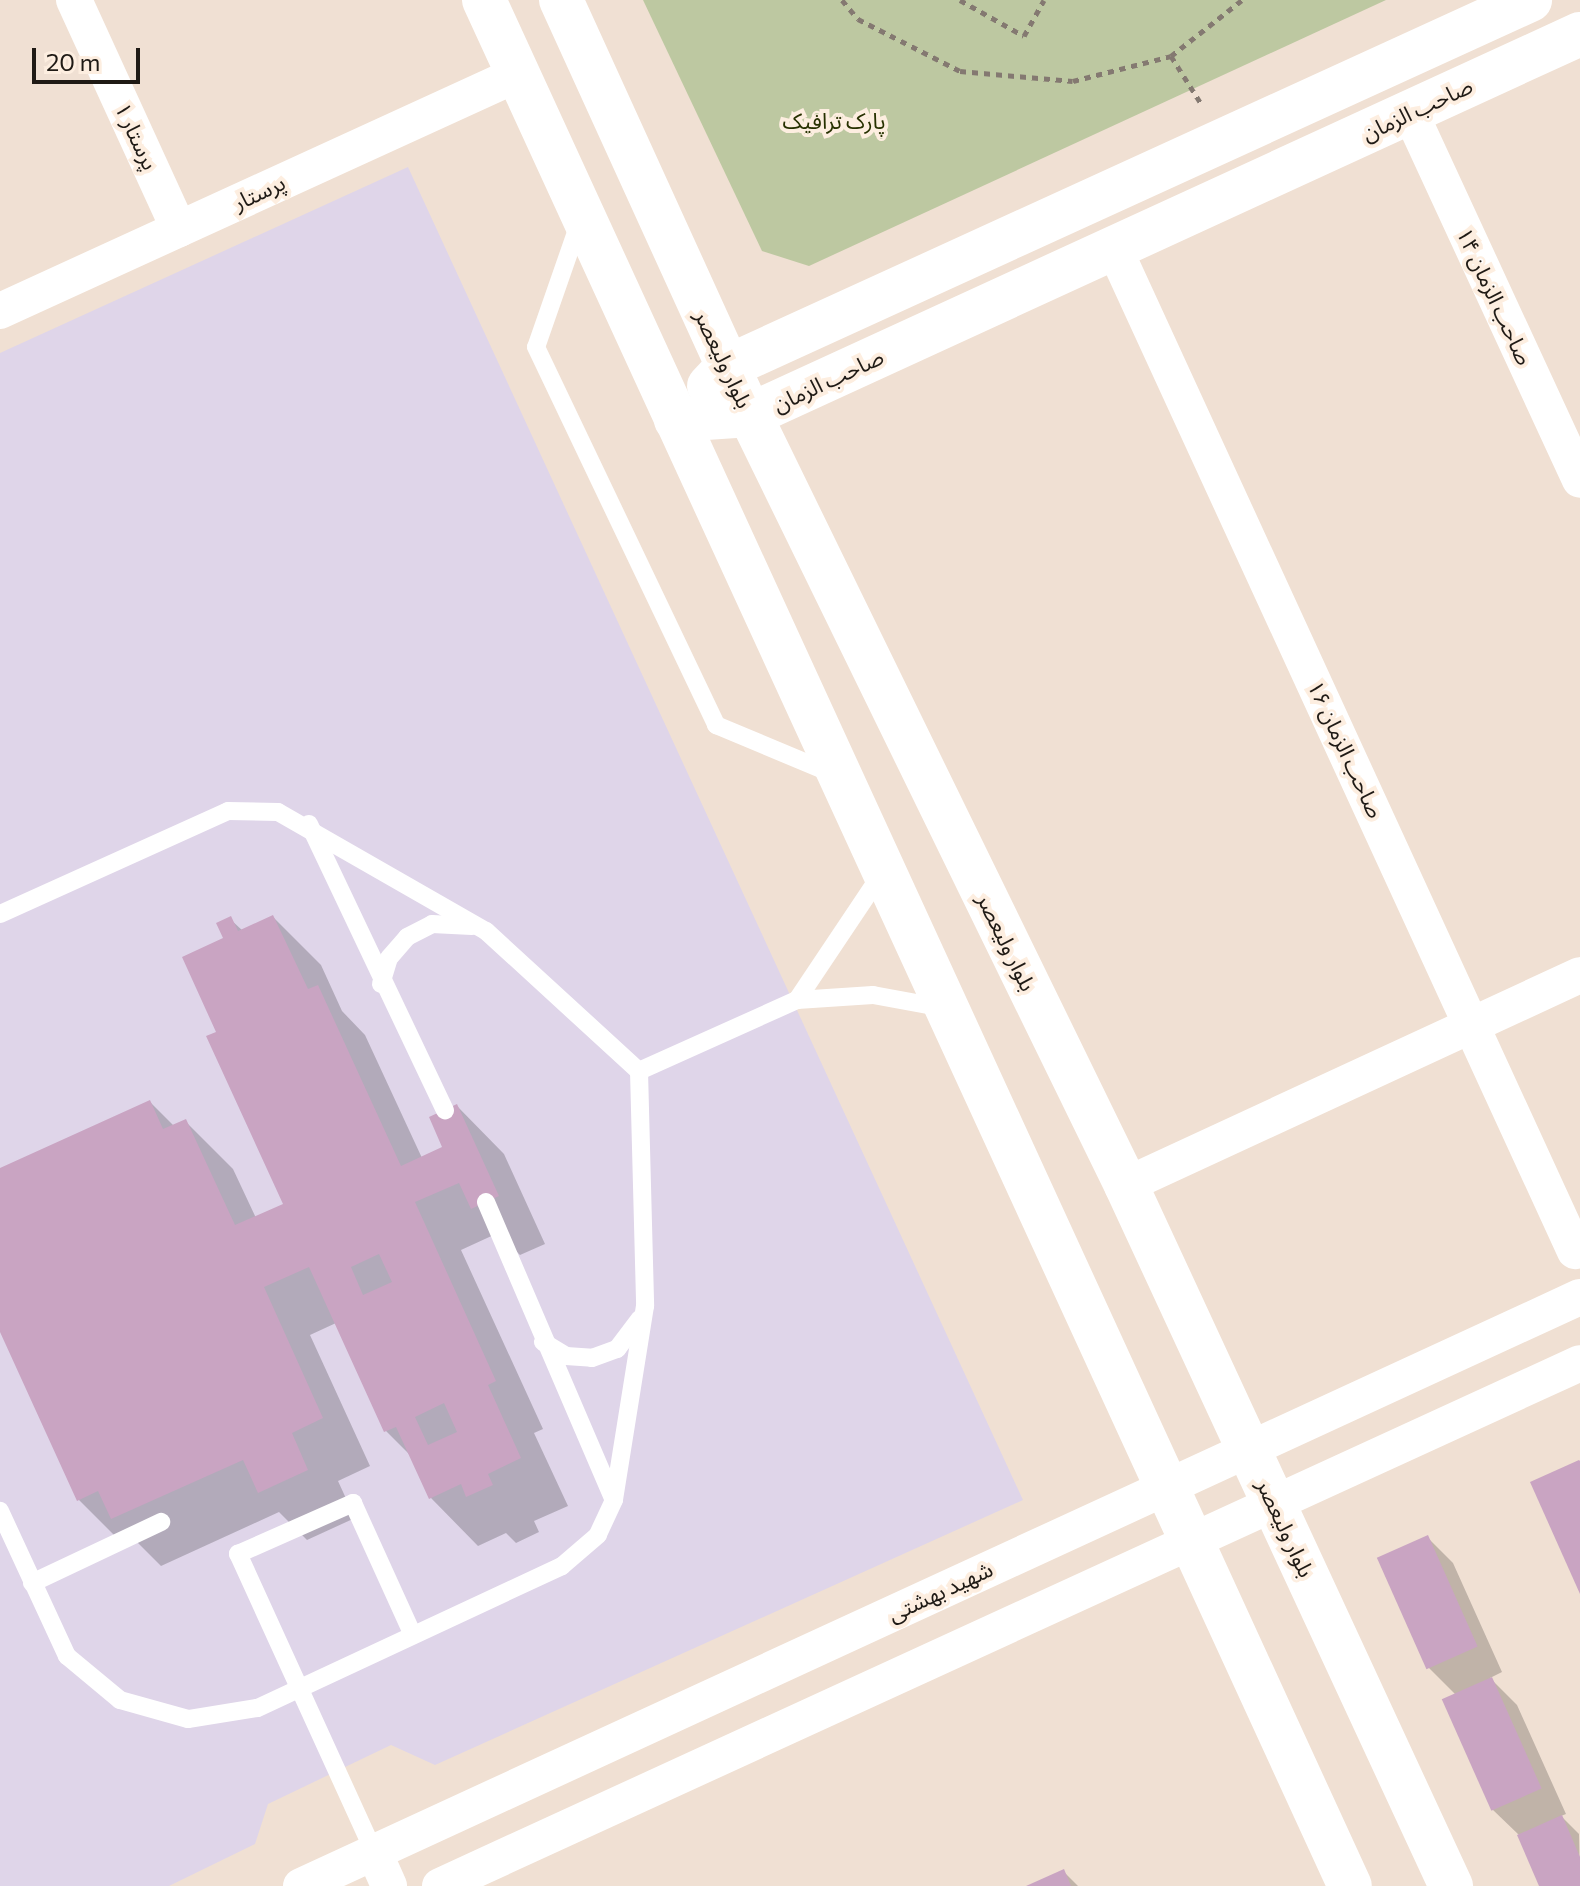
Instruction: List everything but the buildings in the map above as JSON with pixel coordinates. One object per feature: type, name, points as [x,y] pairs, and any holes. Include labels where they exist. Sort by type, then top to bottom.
[{"type":"street","name":"پرستار ۱","points":[[74,0],[179,229]]},
{"type":"street","points":[[484,0],[1350,1886]]},
{"type":"street","name":"بلوار ولیعصر","points":[[561,0],[727,367],[1126,1185],[1451,1886]]},
{"type":"street","points":[[676,420],[727,367],[1530,0]]},
{"type":"street","name":"صاحب الزمان","points":[[676,420],[750,415],[1580,34]]},
{"type":"street","name":"پرستار","points":[[0,311],[518,74]]},
{"type":"street","name":"صاحب الزمان ۱۴","points":[[1410,112],[1580,480]]},
{"type":"street","name":"صاحب الزمان ۱۶","points":[[1114,248],[1474,1024],[1575,1251]]},
{"type":"street","points":[[1126,1185],[1580,975]]},
{"type":"street","name":"شهید بهشتی","points":[[301,1886],[1580,1297]]},
{"type":"street","points":[[440,1886],[1580,1363]]},
{"type":"street","points":[[374,1852],[389,1886]]},
{"type":"lane","points":[[582,215],[536,347],[716,725],[841,778]]},
{"type":"lane","points":[[0,914],[228,811],[278,812],[309,824],[486,931],[639,1071],[645,1306],[614,1500],[598,1535],[562,1566],[257,1708],[188,1719],[120,1700],[67,1656],[0,1511]]},
{"type":"lane","points":[[309,824],[381,984],[445,1110]]},
{"type":"lane","points":[[797,1000],[883,871]]},
{"type":"lane","points":[[381,984],[389,958],[407,937],[432,924],[486,931]]},
{"type":"lane","points":[[639,1071],[797,1000],[873,995],[946,1009]]},
{"type":"lane","points":[[486,1202],[543,1342],[614,1500]]},
{"type":"lane","points":[[543,1342],[566,1356],[617,1349],[645,1306]]},
{"type":"lane","points":[[374,1852],[238,1554],[353,1503],[413,1635]]},
{"type":"lane","points":[[32,1583],[161,1522]]},
{"type":"path","points":[[842,0],[858,19],[960,71],[1073,81],[1171,56],[1242,0]]},
{"type":"path","points":[[960,0],[1024,36],[1044,0]]},
{"type":"path","points":[[1171,56],[1187,92],[1235,136]]},
{"type":"shaded area","points":[[408,167],[1023,1500],[435,1765],[391,1745],[268,1804],[255,1844],[169,1886],[0,1886],[0,353]]},
{"type":"green space","name":"پارک ترافیک","points":[[643,0],[1386,0],[809,266],[762,251]]}]
